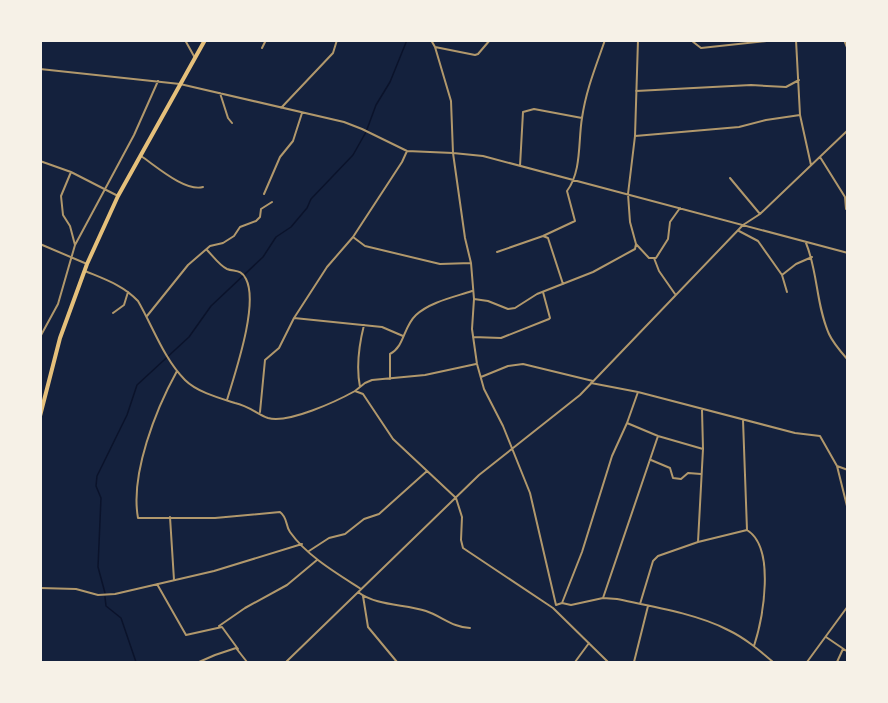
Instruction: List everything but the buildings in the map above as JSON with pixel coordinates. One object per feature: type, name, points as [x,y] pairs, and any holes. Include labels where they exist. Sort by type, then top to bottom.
[{"type":"highway","points":[[40,416],[60,338],[87,264],[118,196],[205,40]]},
{"type":"street","points":[[185,40],[195,58]]},
{"type":"street","points":[[261,48],[266,40]]},
{"type":"street","points":[[280,108],[333,53],[337,40]]},
{"type":"street","points":[[431,40],[451,101],[453,153],[465,238],[471,263],[474,299],[473,337],[477,364],[533,502],[555,607]]},
{"type":"street","points":[[435,47],[475,55],[490,40]]},
{"type":"street","points":[[497,252],[543,236],[575,221],[567,193],[575,181],[582,118],[591,78],[605,40]]},
{"type":"street","points":[[654,258],[650,258],[636,244],[630,222],[628,195],[635,136],[638,41],[693,41],[700,48],[776,40]]},
{"type":"street","points":[[796,40],[800,116],[811,165]]},
{"type":"street","points":[[844,40],[848,50]]},
{"type":"street","points":[[40,69],[158,81],[220,93],[344,122],[407,151],[483,156],[848,253]]},
{"type":"street","points":[[636,90],[751,85],[786,87],[799,80]]},
{"type":"street","points":[[40,337],[58,304],[75,245],[134,135],[158,81]]},
{"type":"street","points":[[220,93],[228,118],[232,123]]},
{"type":"street","points":[[520,166],[523,112],[534,109],[582,118]]},
{"type":"street","points":[[264,194],[280,157],[293,141],[302,113]]},
{"type":"street","points":[[635,136],[739,127],[766,120],[800,116]]},
{"type":"street","points":[[286,663],[479,475],[567,407],[743,225],[760,214],[848,130]]},
{"type":"street","points":[[260,413],[264,362],[279,348],[294,318],[327,267],[353,237],[407,151]]},
{"type":"street","points":[[141,156],[179,182],[194,188],[203,187]]},
{"type":"street","points":[[820,157],[845,197],[846,209]]},
{"type":"street","points":[[40,161],[71,172],[118,196]]},
{"type":"street","points":[[71,172],[61,196],[63,215],[70,226],[75,245]]},
{"type":"street","points":[[730,178],[760,214]]},
{"type":"street","points":[[147,316],[188,265],[212,246],[222,244],[232,238],[240,227],[256,221],[260,217],[261,209],[272,202]]},
{"type":"street","points":[[654,258],[665,243],[669,235],[669,224],[680,208]]},
{"type":"street","points":[[739,231],[755,238],[782,275],[787,292]]},
{"type":"street","points":[[543,236],[548,238],[563,284]]},
{"type":"street","points":[[353,237],[365,246],[440,264],[471,263]]},
{"type":"street","points":[[806,242],[812,257],[816,288],[829,334],[848,360]]},
{"type":"street","points":[[40,244],[87,264]]},
{"type":"street","points":[[474,299],[512,309],[543,291],[593,272],[635,249],[636,244]]},
{"type":"street","points":[[207,250],[226,268],[236,269],[246,278],[251,301],[237,368],[227,400]]},
{"type":"street","points":[[782,275],[796,264],[812,257]]},
{"type":"street","points":[[654,258],[657,269],[675,294]]},
{"type":"street","points":[[85,271],[128,292],[138,301],[168,357],[187,382],[202,392],[248,406],[274,419],[325,406],[372,380],[425,375],[477,364]]},
{"type":"street","points":[[390,379],[389,356],[400,347],[403,336],[417,314],[440,302],[473,290]]},
{"type":"street","points":[[473,337],[501,338],[549,319],[543,291]]},
{"type":"street","points":[[113,313],[124,304],[128,292]]},
{"type":"street","points":[[294,318],[382,327],[403,336]]},
{"type":"street","points":[[360,387],[357,376],[364,325]]},
{"type":"street","points":[[481,377],[508,366],[523,364],[795,433],[820,436],[837,466],[848,510]]},
{"type":"street","points":[[177,371],[150,428],[139,477],[138,519],[225,517],[280,512],[287,519],[288,530],[317,560],[363,596],[368,627],[396,661],[392,663]]},
{"type":"street","points":[[355,391],[363,394],[369,400],[393,439],[456,498],[462,517],[463,548],[555,607],[608,663]]},
{"type":"street","points":[[555,607],[562,603],[582,552],[612,456],[638,392]]},
{"type":"street","points":[[698,542],[703,449],[702,410]]},
{"type":"street","points":[[743,420],[747,530]]},
{"type":"street","points":[[627,423],[658,436],[703,449]]},
{"type":"street","points":[[603,598],[658,436]]},
{"type":"street","points":[[650,460],[670,468],[673,478],[681,479],[687,473],[701,474]]},
{"type":"street","points":[[837,466],[848,470]]},
{"type":"street","points":[[309,551],[329,538],[345,534],[364,519],[379,514],[427,471]]},
{"type":"street","points":[[170,518],[174,580]]},
{"type":"street","points":[[640,604],[654,559],[698,542],[747,530],[758,539],[765,562],[762,620],[754,646]]},
{"type":"street","points":[[40,588],[82,589],[105,595],[214,571],[302,544]]},
{"type":"street","points":[[157,584],[186,635],[219,626],[287,585],[317,560]]},
{"type":"street","points":[[363,596],[426,611],[462,628],[470,628]]},
{"type":"street","points":[[562,603],[571,605],[603,598],[617,599],[713,623],[730,630],[754,646],[773,663]]},
{"type":"street","points":[[634,663],[648,606]]},
{"type":"street","points":[[807,663],[848,606]]},
{"type":"street","points":[[219,626],[224,628],[247,663]]},
{"type":"street","points":[[826,637],[848,652]]},
{"type":"street","points":[[575,663],[589,642]]},
{"type":"street","points":[[200,663],[215,655],[238,649]]},
{"type":"street","points":[[837,663],[843,649]]},
{"type":"waterway","points":[[105,593],[98,567],[101,498],[96,486],[97,476],[127,415],[137,385],[189,337],[211,306],[263,257],[276,237],[291,227],[307,208],[311,199],[353,155],[366,132],[376,105],[390,82],[407,40]]},
{"type":"waterway","points":[[105,597],[106,606],[121,618],[136,662]]}]
